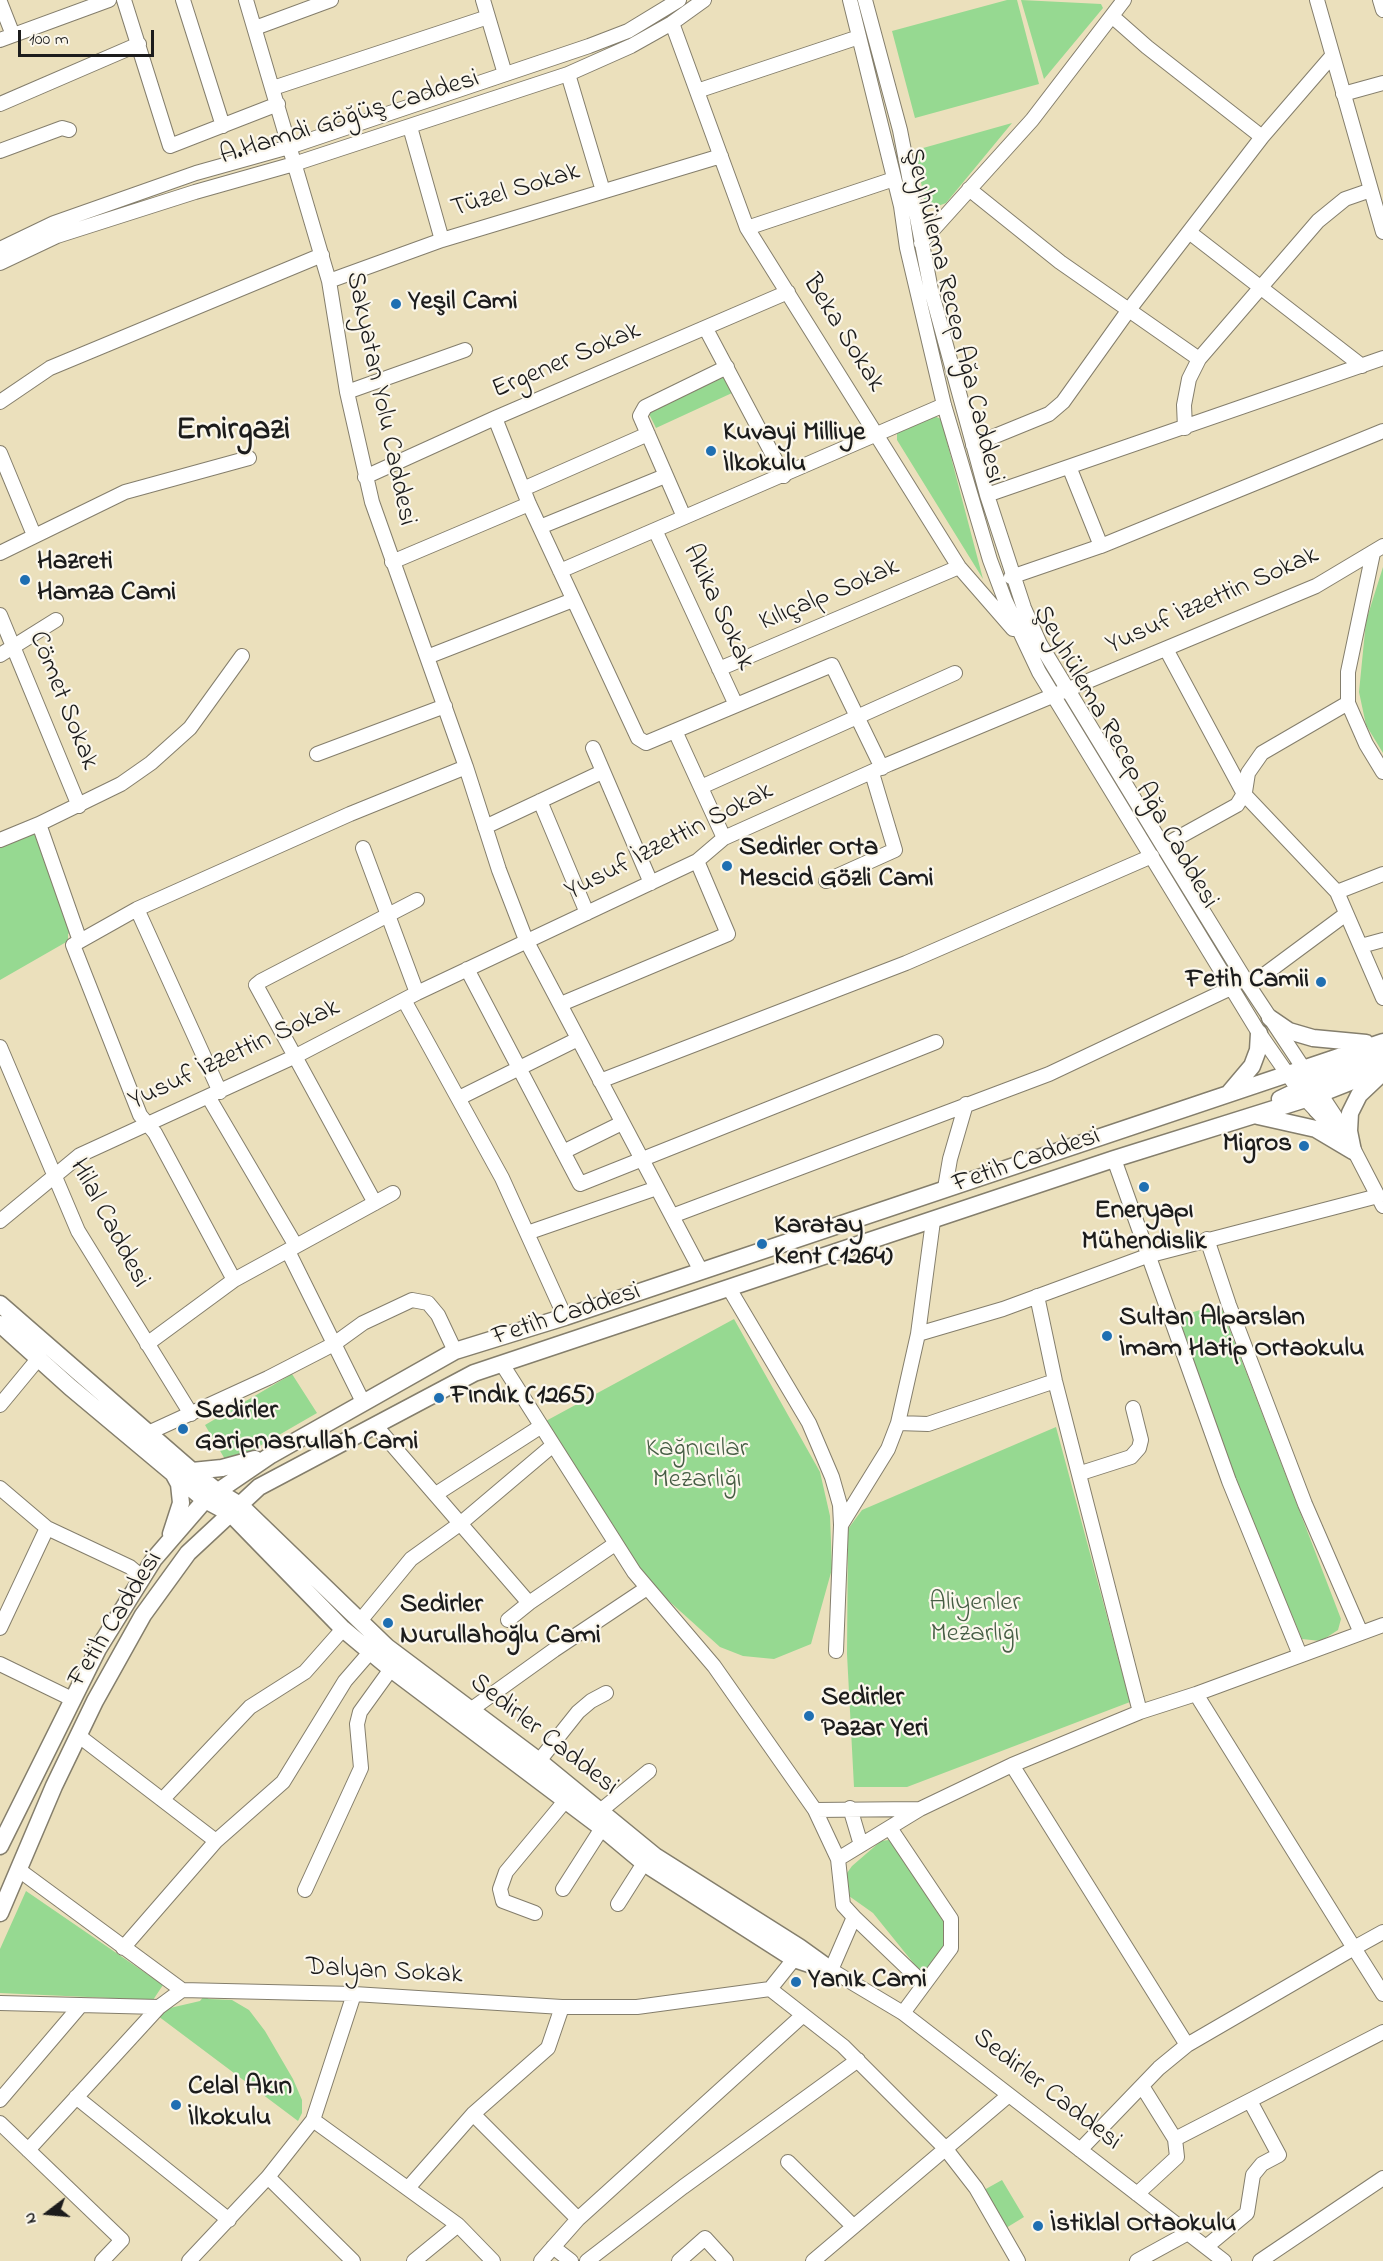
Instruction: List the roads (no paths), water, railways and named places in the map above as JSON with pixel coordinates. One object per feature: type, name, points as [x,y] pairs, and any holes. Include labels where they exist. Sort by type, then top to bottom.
[{"type":"main road","points":[[1270,1018],[1289,1030],[1313,1038],[1381,1047]]},
{"type":"main road","points":[[1228,1094],[1252,1066],[1258,1050],[1259,1033]]},
{"type":"main road","name":"Fetih Caddesi","points":[[1310,1091],[1381,1047]]},
{"type":"main road","points":[[1353,1151],[1349,1131],[1350,1113],[1359,1095],[1383,1070]]},
{"type":"main road","name":"Fetih Caddesi","points":[[0,1913],[54,1786],[95,1701],[143,1615],[188,1553],[259,1488],[474,1373],[730,1290],[1114,1159],[1254,1115],[1310,1091],[1383,1070]]},
{"type":"main road","name":"Fetih Caddesi","points":[[0,1846],[98,1649],[167,1543],[211,1496],[271,1455],[455,1351],[565,1317],[1286,1074],[1310,1091]]},
{"type":"main road","points":[[1205,1130],[1226,1118],[1310,1091]]},
{"type":"main road","points":[[1254,1115],[1316,1129],[1353,1151]]},
{"type":"main road","name":"Sedirler Caddesi","points":[[0,1304],[192,1471],[211,1496]]},
{"type":"main road","name":"Sedirler Caddesi","points":[[0,1324],[172,1472],[235,1510],[465,1717],[565,1801],[601,1820],[831,1970]]},
{"type":"main road","points":[[192,1471],[222,1468],[271,1455]]},
{"type":"main road","points":[[167,1543],[181,1503],[179,1484],[172,1472]]},
{"type":"main road","name":"Sedirler Caddesi","points":[[235,1510],[344,1629],[391,1669],[539,1761],[644,1863],[794,1959],[831,1970]]},
{"type":"main road","points":[[36,1775],[54,1786]]},
{"type":"street","points":[[0,2],[7,37],[109,0]]},
{"type":"street","points":[[124,0],[170,146],[278,104]]},
{"type":"street","points":[[183,0],[223,126]]},
{"type":"street","name":"Sakyatan Yolu Caddesi","points":[[246,0],[329,281],[347,392],[365,477],[392,562],[445,706],[485,827],[526,940],[701,1270]]},
{"type":"street","points":[[255,28],[331,0]]},
{"type":"street","points":[[483,0],[505,74]]},
{"type":"street","name":"A.Hamdi Göğüş Caddesi","points":[[0,249],[54,223],[196,173],[289,147],[628,31],[679,0]]},
{"type":"street","name":"A.Hamdi Göğüş Caddesi","points":[[0,263],[57,236],[195,192],[294,164],[568,74],[631,46],[672,23],[704,0]]},
{"type":"street","name":"Şeyhülema Recep Ağa Caddesi","points":[[850,0],[894,179],[907,248],[944,405],[990,560],[1023,642],[1054,698],[1270,1018],[1310,1091],[1353,1151],[1380,1201]]},
{"type":"street","name":"Şeyhülema Recep Ağa Caddesi","points":[[865,0],[900,130],[931,290],[1011,577],[1040,644],[1069,691],[1158,851],[1231,988],[1286,1074]]},
{"type":"street","points":[[1317,0],[1383,232]]},
{"type":"street","points":[[1380,0],[1383,10]]},
{"type":"street","points":[[921,243],[1032,120],[1113,17],[1120,2]]},
{"type":"street","points":[[273,88],[488,17]]},
{"type":"street","points":[[1113,17],[1147,47],[1262,137]]},
{"type":"street","name":"Beka Sokak","points":[[672,23],[747,228],[959,567],[1023,642]]},
{"type":"street","points":[[697,91],[859,37]]},
{"type":"street","points":[[0,104],[139,44]]},
{"type":"street","points":[[973,445],[1049,414],[1063,402],[1128,311],[1262,137],[1332,56]]},
{"type":"street","points":[[568,74],[603,190]]},
{"type":"street","points":[[1343,94],[1383,83]]},
{"type":"street","points":[[410,127],[442,240]]},
{"type":"street","points":[[0,151],[62,128],[69,130]]},
{"type":"street","name":"Tüzel Sokak","points":[[329,281],[442,240],[721,156]]},
{"type":"street","points":[[747,228],[894,179]]},
{"type":"street","points":[[969,189],[1060,262],[1199,359]]},
{"type":"street","points":[[1185,428],[1184,405],[1189,379],[1199,359],[1318,221],[1346,199],[1371,190]]},
{"type":"street","points":[[1189,231],[1362,366]]},
{"type":"street","points":[[0,402],[50,368],[322,255]]},
{"type":"street","name":"Ergener Sokak","points":[[365,477],[495,418],[788,292]]},
{"type":"street","points":[[706,329],[784,476]]},
{"type":"street","points":[[347,392],[465,350]]},
{"type":"street","points":[[987,495],[1070,469],[1383,358]]},
{"type":"street","points":[[684,517],[640,416],[645,407],[727,368]]},
{"type":"street","name":"Akika Sokak","points":[[560,571],[944,405]]},
{"type":"street","points":[[495,418],[529,504],[638,738],[645,743],[832,665],[857,717],[877,770],[895,850],[826,881]]},
{"type":"street","points":[[1011,577],[1101,546],[1383,431]]},
{"type":"street","points":[[524,489],[648,434]]},
{"type":"street","points":[[0,453],[34,535]]},
{"type":"street","points":[[0,553],[125,492],[249,458]]},
{"type":"street","points":[[1070,469],[1101,546]]},
{"type":"street","points":[[540,527],[665,476]]},
{"type":"street","points":[[392,562],[529,504]]},
{"type":"street","name":"Akika Sokak","points":[[655,530],[736,705]]},
{"type":"street","points":[[1378,550],[1348,672],[1348,703],[1366,744],[1383,772]]},
{"type":"street","name":"Yusuf İzzettin Sokak","points":[[0,1221],[54,1174],[80,1155],[296,1056],[417,993],[697,861],[724,838],[877,770],[1054,698],[1316,586],[1378,550]]},
{"type":"street","name":"Kılıçalp Sokak","points":[[719,669],[959,567]]},
{"type":"street","points":[[427,657],[573,600]]},
{"type":"street","name":"Cömet Sokak","points":[[0,615],[79,806]]},
{"type":"street","points":[[0,655],[15,648],[56,620]]},
{"type":"street","points":[[1166,649],[1244,794],[1337,892],[1383,998]]},
{"type":"street","points":[[0,840],[79,806],[151,763],[182,735],[242,656]]},
{"type":"street","points":[[701,787],[955,673]]},
{"type":"street","points":[[600,1081],[906,963],[1158,851],[1237,805],[1244,794],[1248,773],[1262,753],[1348,703]]},
{"type":"street","points":[[317,754],[445,706]]},
{"type":"street","points":[[675,731],[724,838]]},
{"type":"street","points":[[593,748],[651,883]]},
{"type":"street","points":[[234,1280],[155,1132],[140,1115],[73,945],[137,909],[350,814],[466,767]]},
{"type":"street","points":[[485,827],[602,772]]},
{"type":"street","points":[[540,801],[587,912]]},
{"type":"street","points":[[39,824],[80,941]]},
{"type":"street","points":[[363,848],[417,993]]},
{"type":"street","points":[[561,1004],[728,934],[697,861]]},
{"type":"street","points":[[1337,892],[1383,874]]},
{"type":"street","points":[[375,1203],[256,986],[261,981],[388,913],[417,900]]},
{"type":"street","points":[[137,909],[214,1095],[292,1249],[334,1344],[363,1402]]},
{"type":"street","points":[[1249,986],[1346,914]]},
{"type":"street","points":[[1361,946],[1383,940]]},
{"type":"street","points":[[467,969],[580,1184],[936,1042]]},
{"type":"street","points":[[672,1216],[1048,1074],[1231,988]]},
{"type":"street","points":[[404,1000],[502,1178],[565,1317]]},
{"type":"street","points":[[459,1098],[578,1038]]},
{"type":"street","name":"Hilal Caddesi","points":[[0,1047],[78,1231],[191,1414]]},
{"type":"street","points":[[945,1188],[950,1159],[966,1104]]},
{"type":"street","points":[[563,1152],[622,1123]]},
{"type":"street","points":[[1114,1159],[1229,1481],[1300,1655]]},
{"type":"street","points":[[526,1233],[657,1188]]},
{"type":"street","points":[[147,1344],[234,1280],[393,1193]]},
{"type":"street","points":[[918,1334],[1037,1296],[1147,1256],[1207,1239],[1380,1201]]},
{"type":"street","points":[[841,1525],[888,1449],[898,1423],[918,1334],[933,1221]]},
{"type":"street","points":[[1207,1239],[1229,1305],[1301,1493],[1361,1633]]},
{"type":"street","points":[[730,1290],[809,1423],[832,1477],[840,1505],[841,1525],[836,1651]]},
{"type":"street","points":[[1037,1296],[1055,1381],[1081,1473],[1108,1593],[1140,1712]]},
{"type":"street","points":[[148,1433],[334,1344],[363,1323],[412,1300],[428,1303],[438,1315],[455,1351]]},
{"type":"street","points":[[0,1406],[38,1359]]},
{"type":"street","points":[[502,1364],[615,1544],[647,1588],[714,1666],[815,1810],[838,1859],[843,1905],[924,1984]]},
{"type":"street","points":[[898,1423],[928,1425],[1055,1381]]},
{"type":"street","points":[[1081,1473],[1131,1457],[1139,1448],[1141,1440],[1133,1408]]},
{"type":"street","points":[[375,1425],[529,1603]]},
{"type":"street","points":[[436,1494],[540,1427]]},
{"type":"street","points":[[360,1621],[411,1559],[461,1523],[552,1446]]},
{"type":"street","points":[[0,1488],[47,1528],[130,1567],[143,1578]]},
{"type":"street","points":[[0,1628],[47,1528]]},
{"type":"street","points":[[508,1620],[615,1544]]},
{"type":"street","points":[[465,1717],[647,1588]]},
{"type":"street","points":[[838,1859],[920,1809],[1012,1765],[1140,1712],[1196,1694],[1383,1625]]},
{"type":"street","points":[[163,1799],[250,1707],[305,1672],[344,1629]]},
{"type":"street","points":[[123,1948],[216,1840],[283,1782],[345,1682],[371,1651]]},
{"type":"street","points":[[0,1664],[72,1699]]},
{"type":"street","points":[[305,1890],[361,1768],[357,1724],[360,1712],[391,1669]]},
{"type":"street","points":[[539,1761],[578,1712],[591,1701],[606,1693]]},
{"type":"street","points":[[1196,1694],[1383,1994]]},
{"type":"street","points":[[79,1736],[216,1840]]},
{"type":"street","points":[[1012,1765],[1097,1905],[1187,2045]]},
{"type":"street","points":[[563,1890],[601,1820],[649,1771]]},
{"type":"street","points":[[535,1913],[503,1901],[500,1889],[506,1872],[565,1801]]},
{"type":"street","points":[[850,1808],[861,1845]]},
{"type":"street","points":[[815,1810],[920,1809]]},
{"type":"street","points":[[890,1828],[951,1919],[951,1948],[903,2013]]},
{"type":"street","points":[[618,1904],[644,1863]]},
{"type":"street","points":[[19,1870],[182,1990],[159,2007],[28,2150]]},
{"type":"street","points":[[831,1970],[854,1917]]},
{"type":"street","points":[[1080,2151],[1142,2086],[1187,2045],[1383,1932]]},
{"type":"street","points":[[794,1959],[770,1989],[858,2060],[945,2148],[976,2188],[1018,2261]]},
{"type":"street","name":"Sedirler Caddesi","points":[[831,1970],[903,2013],[1224,2261]]},
{"type":"street","name":"Dalyan Sokak","points":[[182,1990],[354,1994],[562,2007],[637,2007],[770,1989]]},
{"type":"street","points":[[189,2261],[268,2177],[313,2120],[354,1994]]},
{"type":"street","points":[[0,2003],[159,2007]]},
{"type":"street","points":[[0,2100],[81,2005]]},
{"type":"street","points":[[408,2188],[474,2114],[548,2048],[562,2007]]},
{"type":"street","points":[[541,2261],[578,2219],[802,2016]]},
{"type":"street","points":[[1175,2139],[1383,2032]]},
{"type":"street","points":[[587,2261],[683,2187],[858,2060]]},
{"type":"street","points":[[1137,2194],[1177,2157],[1175,2139],[1142,2086]]},
{"type":"street","points":[[813,2261],[852,2225],[1009,2095]]},
{"type":"street","points":[[76,2097],[229,2220]]},
{"type":"street","points":[[1206,2247],[1247,2213],[1253,2175],[1262,2164],[1279,2155],[1250,2101]]},
{"type":"street","points":[[474,2114],[578,2219]]},
{"type":"street","points":[[313,2120],[458,2225],[493,2261]]},
{"type":"street","points":[[0,2123],[122,2240],[102,2261]]},
{"type":"street","points":[[788,2162],[852,2225]]},
{"type":"street","points":[[268,2177],[353,2261]]},
{"type":"street","points":[[1260,2261],[1383,2178]]},
{"type":"street","points":[[414,2261],[458,2225]]},
{"type":"street","points":[[1137,2261],[1188,2233]]},
{"type":"street","points":[[679,2261],[705,2238],[726,2261]]},
{"type":"street","points":[[553,2247],[571,2261]]},
{"type":"place","name":"Yeşil Cami","points":[[396,304]]},
{"type":"place","name":"Kuvayi Milliye İlkokulu","points":[[711,451]]},
{"type":"place","name":"Hazreti Hamza Cami","points":[[25,580]]},
{"type":"place","name":"Sedirler Orta Mescid Gözli Cami","points":[[727,866]]},
{"type":"place","name":"Fetih Camii","points":[[1321,982]]},
{"type":"place","name":"Migros","points":[[1304,1146]]},
{"type":"place","name":"Eneryapı Mühendislik","points":[[1144,1187]]},
{"type":"place","name":"Karatay Kent (1264)","points":[[762,1244]]},
{"type":"place","name":"Sultan Alparslan İmam Hatip Ortaokulu","points":[[1107,1336]]},
{"type":"place","name":"Fındık (1265)","points":[[439,1398]]},
{"type":"place","name":"Sedirler Garipnasrullah Cami","points":[[183,1429]]},
{"type":"place","name":"Sedirler Nurullahoğlu Cami","points":[[388,1623]]},
{"type":"place","name":"Sedirler Pazar Yeri","points":[[809,1716]]},
{"type":"place","name":"Yanık Cami","points":[[796,1982]]},
{"type":"place","name":"Celal Akın İlkokulu","points":[[176,2105]]},
{"type":"place","name":"İstiklal Ortaokulu","points":[[1038,2226]]},
{"type":"district","name":"Emirgazi","points":[[233,433]]},
{"type":"park label","name":"Kağnıcılar Mezarlığı","points":[[697,1466]]},
{"type":"park label","name":"Aliyenler Mezarlığı","points":[[975,1620]]}]
